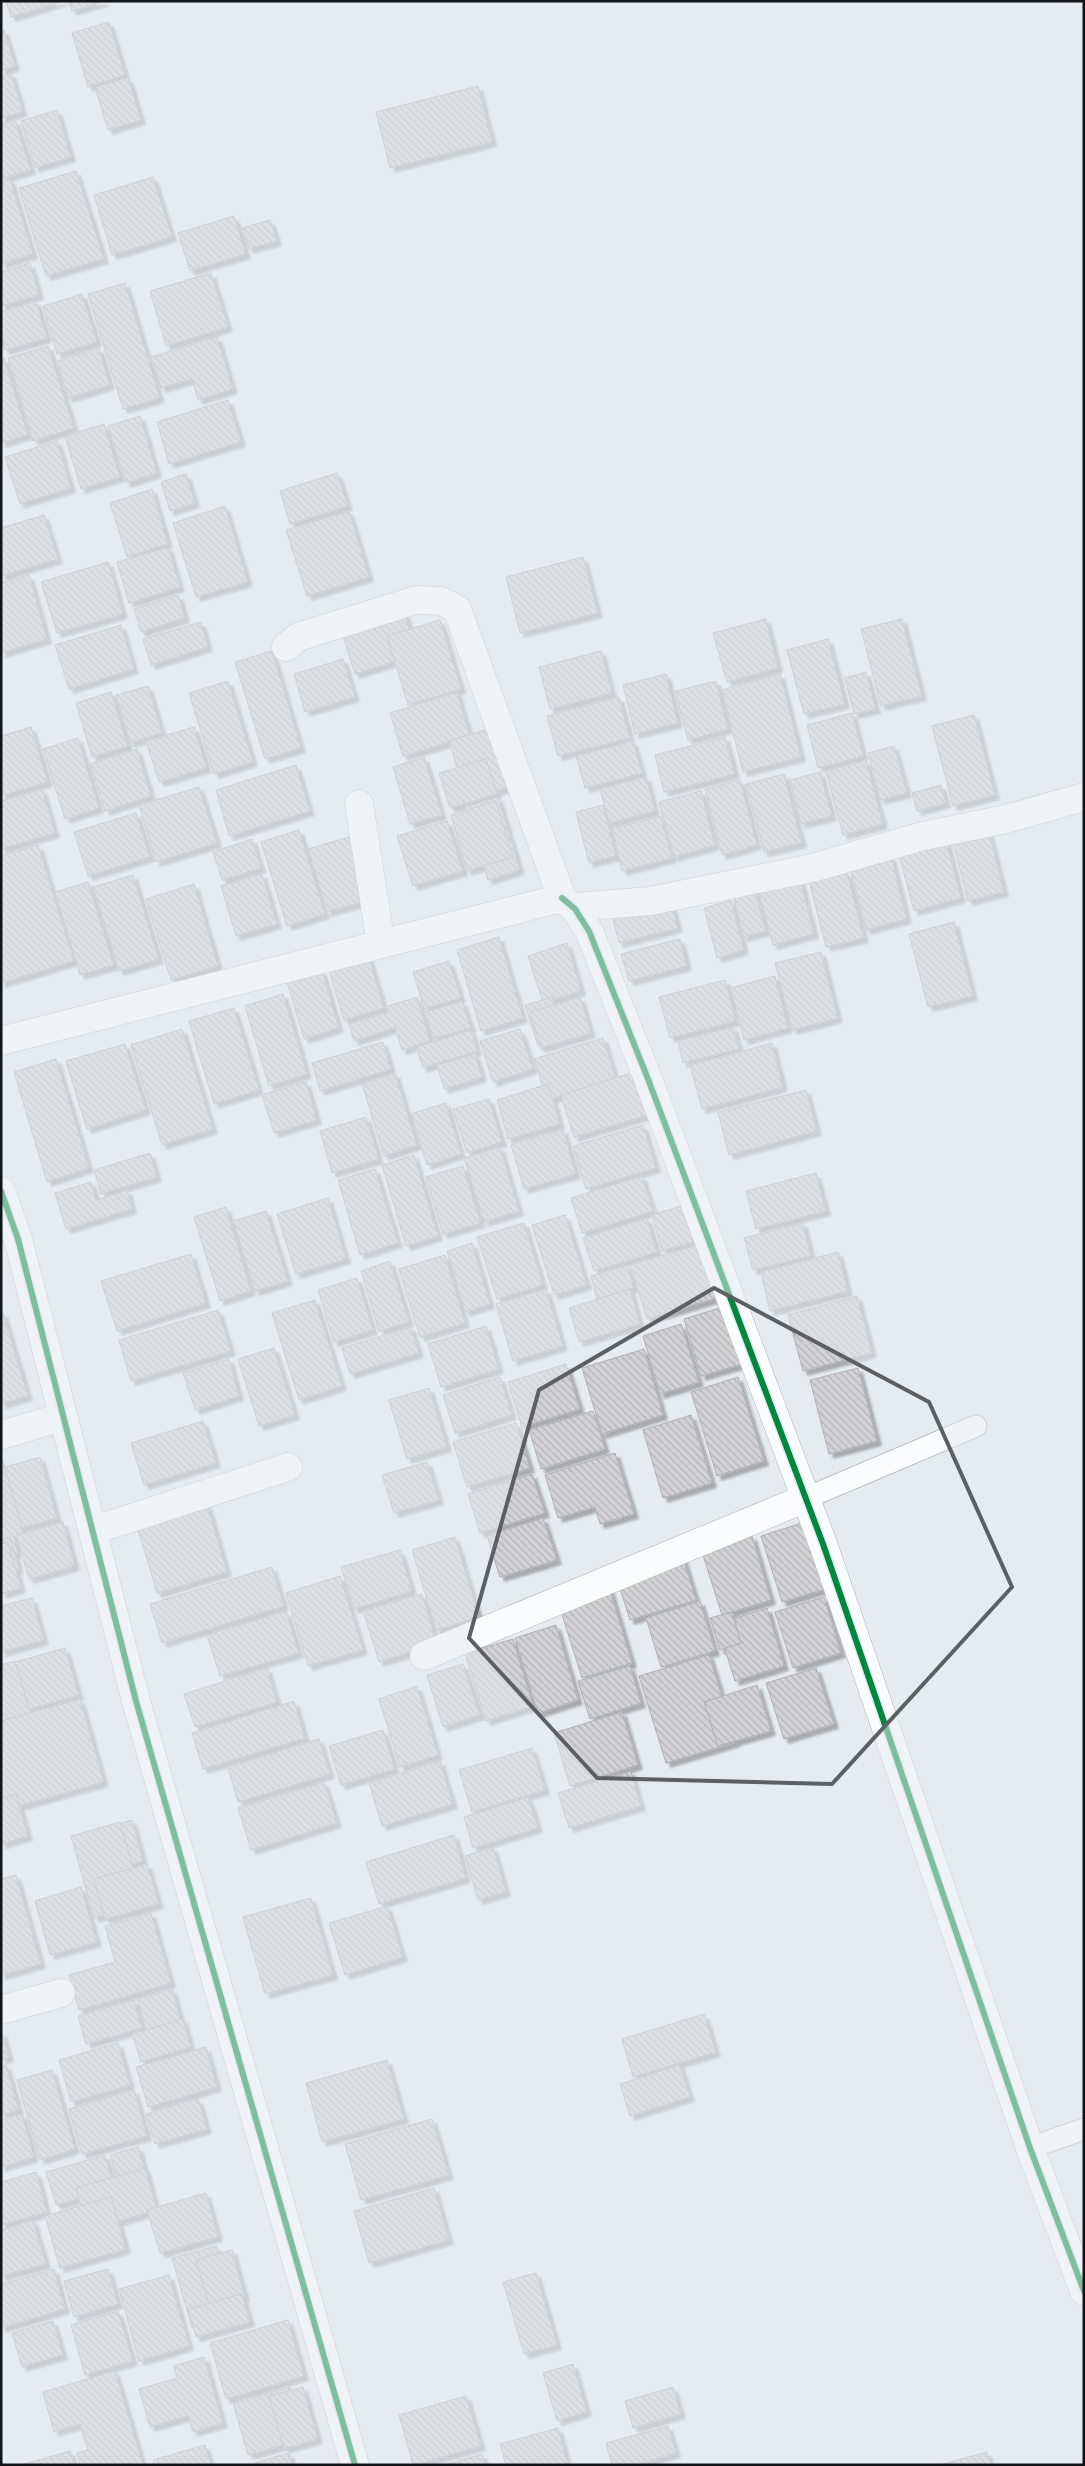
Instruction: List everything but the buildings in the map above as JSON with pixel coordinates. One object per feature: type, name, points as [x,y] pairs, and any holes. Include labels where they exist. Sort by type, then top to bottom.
[{"type":"street","points":[[286,646],[298,637],[416,600],[441,601],[456,609],[568,903],[589,931],[648,1079],[804,1498],[823,1544],[1030,2148],[1084,2291]]},
{"type":"street","points":[[1,1041],[381,944],[568,903],[588,906],[650,901],[812,868],[923,836],[1006,819],[1084,797]]},
{"type":"street","points":[[358,804],[381,944]]},
{"type":"street","points":[[1,1192],[18,1239],[62,1417],[94,1530],[136,1701],[355,2465]]},
{"type":"street","points":[[1,1435],[62,1417]]},
{"type":"street","points":[[94,1530],[288,1467]]},
{"type":"street","points":[[424,1656],[804,1498]]},
{"type":"street","points":[[1,2010],[61,1993]]},
{"type":"lane","points":[[804,1498],[976,1426]]},
{"type":"lane","points":[[1030,2148],[1084,2129]]},
{"type":"highlighted area","points":[[714,1288],[929,1402],[1012,1587],[832,1784],[597,1778],[469,1638],[539,1390]]},
{"type":"cycle path","points":[[562,898],[575,909],[589,931],[648,1079],[823,1544],[1030,2148],[1084,2291]]},
{"type":"cycle path","points":[[1,1191],[18,1239],[136,1701],[355,2465]]}]
